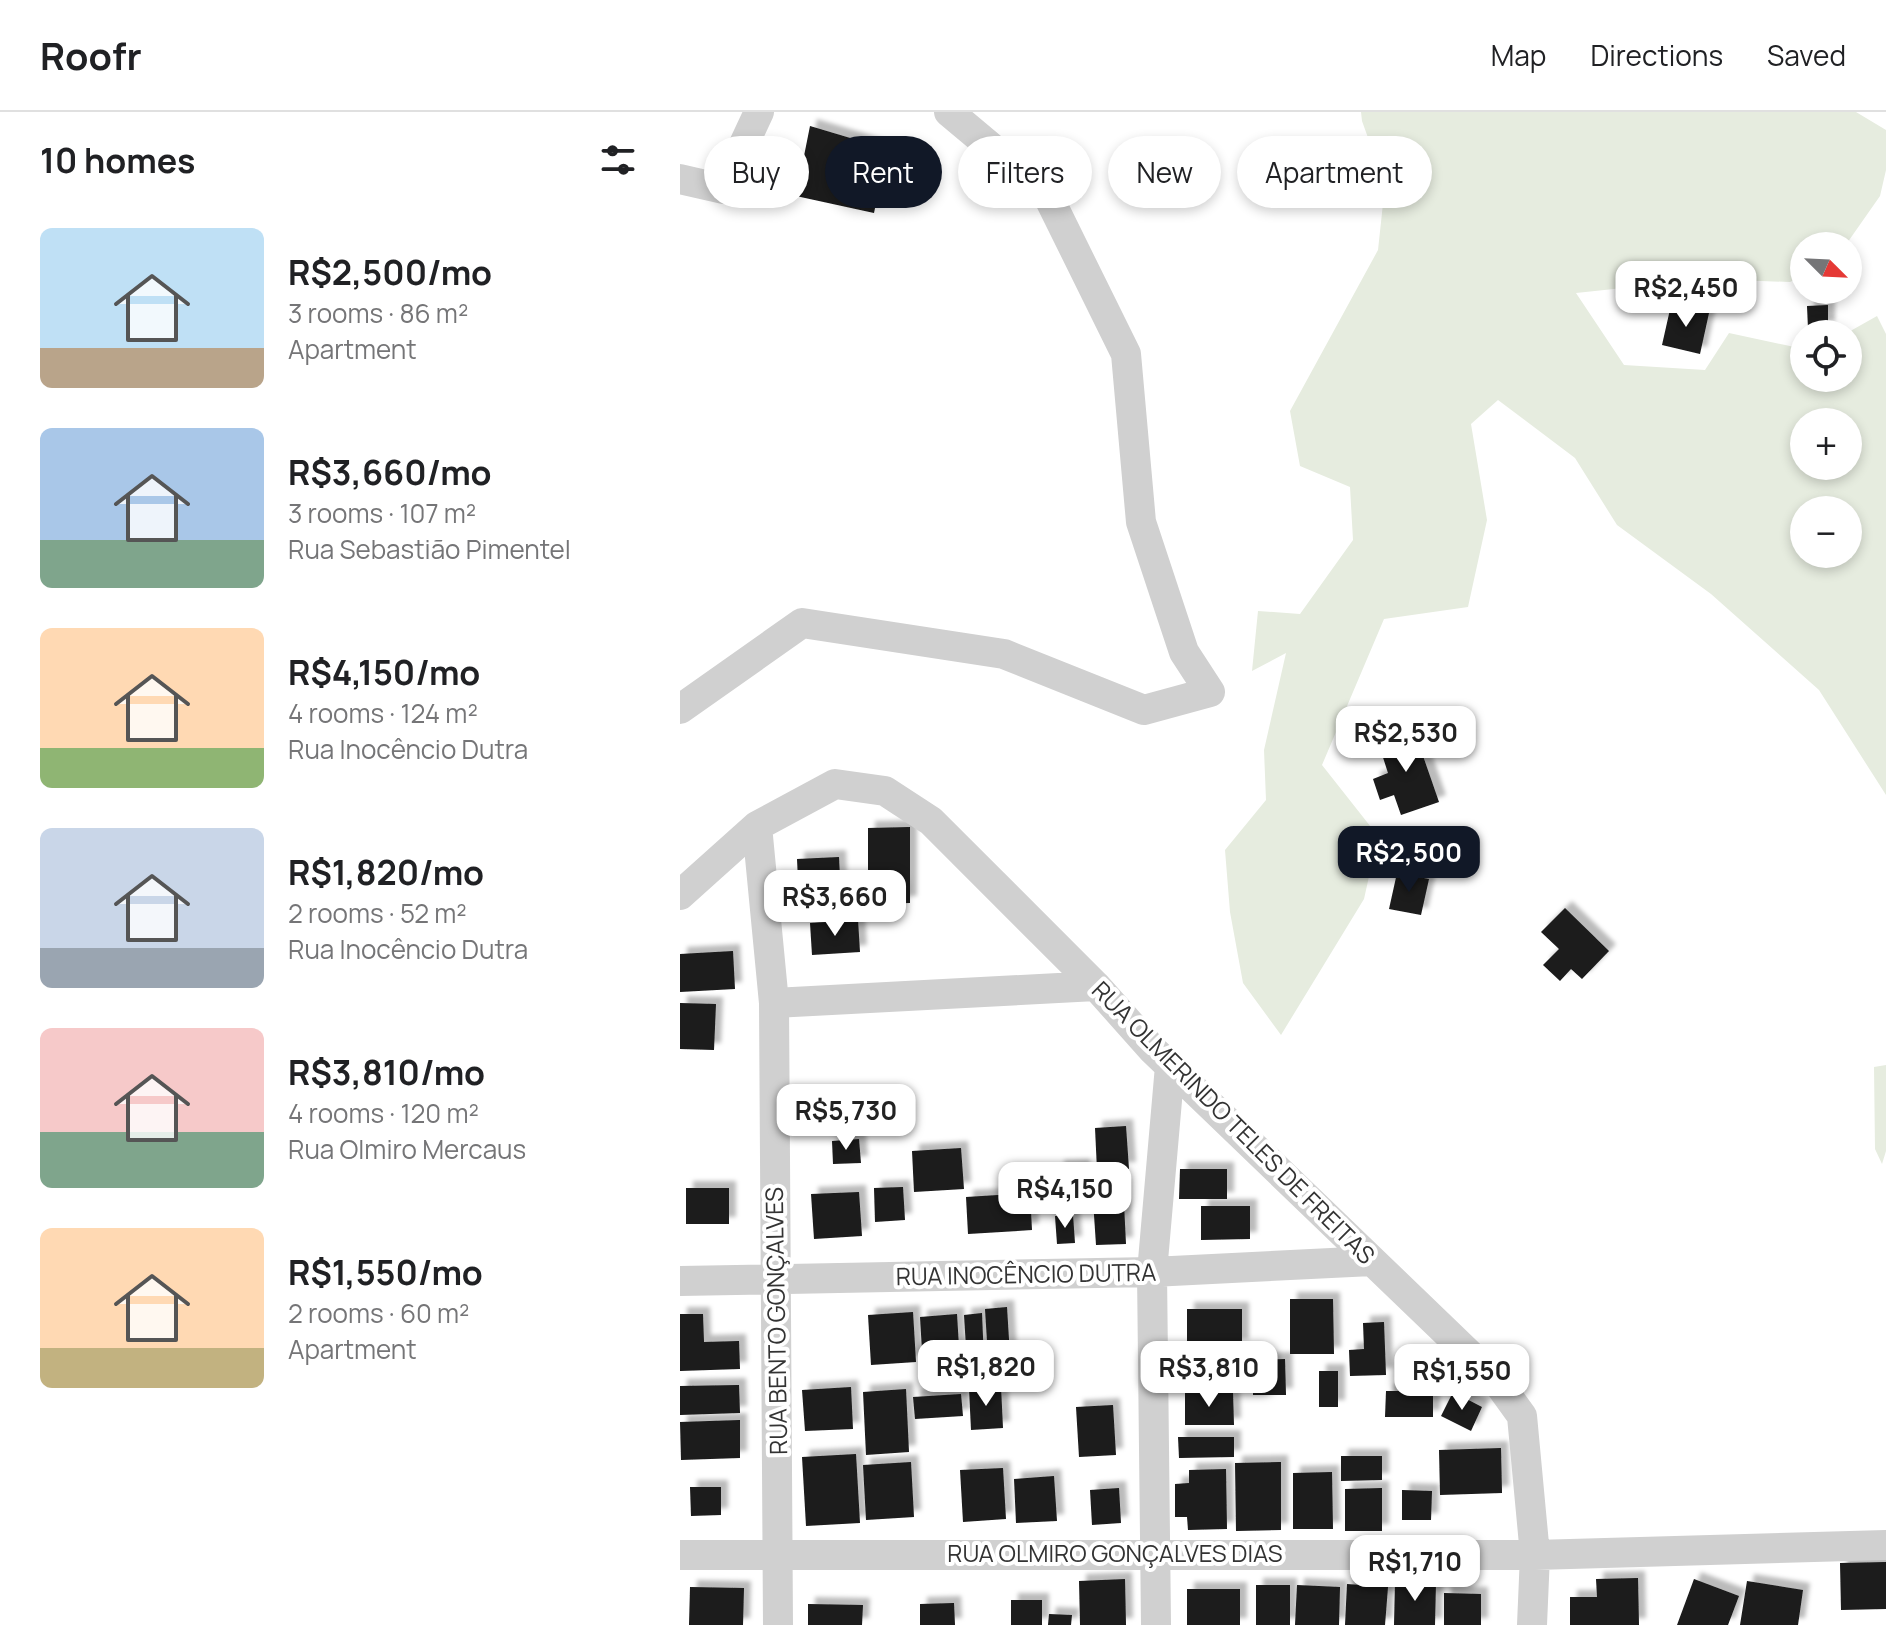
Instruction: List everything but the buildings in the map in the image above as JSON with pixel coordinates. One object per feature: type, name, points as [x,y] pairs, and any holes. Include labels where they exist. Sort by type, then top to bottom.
[{"type":"street","points":[[680,179],[723,189],[759,112]]},
{"type":"street","points":[[680,709],[802,623],[1004,654],[1144,710],[1210,692],[1184,652],[1141,522],[1126,354],[1047,194],[949,112]]},
{"type":"street","name":"RUA OLMERINDO TELES DE FREITAS","points":[[680,895],[757,826],[835,784],[885,791],[931,821],[1096,986],[1170,1066],[1496,1380],[1522,1416],[1535,1555],[1532,1625]]},
{"type":"street","name":"RUA BENTO GONÇALVES","points":[[757,826],[774,1003],[778,1625]]},
{"type":"street","points":[[774,1003],[1096,986]]},
{"type":"street","points":[[1156,1625],[1152,1272],[1170,1066]]},
{"type":"street","name":"RUA INOCÊNCIO DUTRA","points":[[680,1281],[1152,1272],[1372,1261]]},
{"type":"street","name":"RUA OLMIRO GONÇALVES DIAS","points":[[680,1555],[1535,1555],[1886,1545]]},
{"type":"shaded area","points":[[1361,112],[1856,112],[1886,130],[1886,170],[1880,196],[1855,232],[1790,232],[1790,282],[1708,279],[1576,293],[1624,365],[1705,370],[1729,333],[1790,346],[1790,392],[1862,392],[1862,324],[1877,316],[1886,334],[1886,795],[1819,690],[1711,594],[1617,525],[1575,458],[1498,400],[1471,424],[1487,520],[1468,607],[1384,619],[1322,765],[1378,836],[1364,899],[1281,1035],[1243,983],[1230,912],[1225,850],[1266,800],[1264,750],[1286,653],[1252,671],[1258,611],[1300,614],[1353,540],[1350,487],[1300,466],[1290,411],[1378,250],[1383,208],[1432,208],[1432,136],[1367,136]]},
{"type":"shaded area","points":[[1886,1065],[1886,1151],[1882,1164],[1875,1149],[1874,1067]]}]
